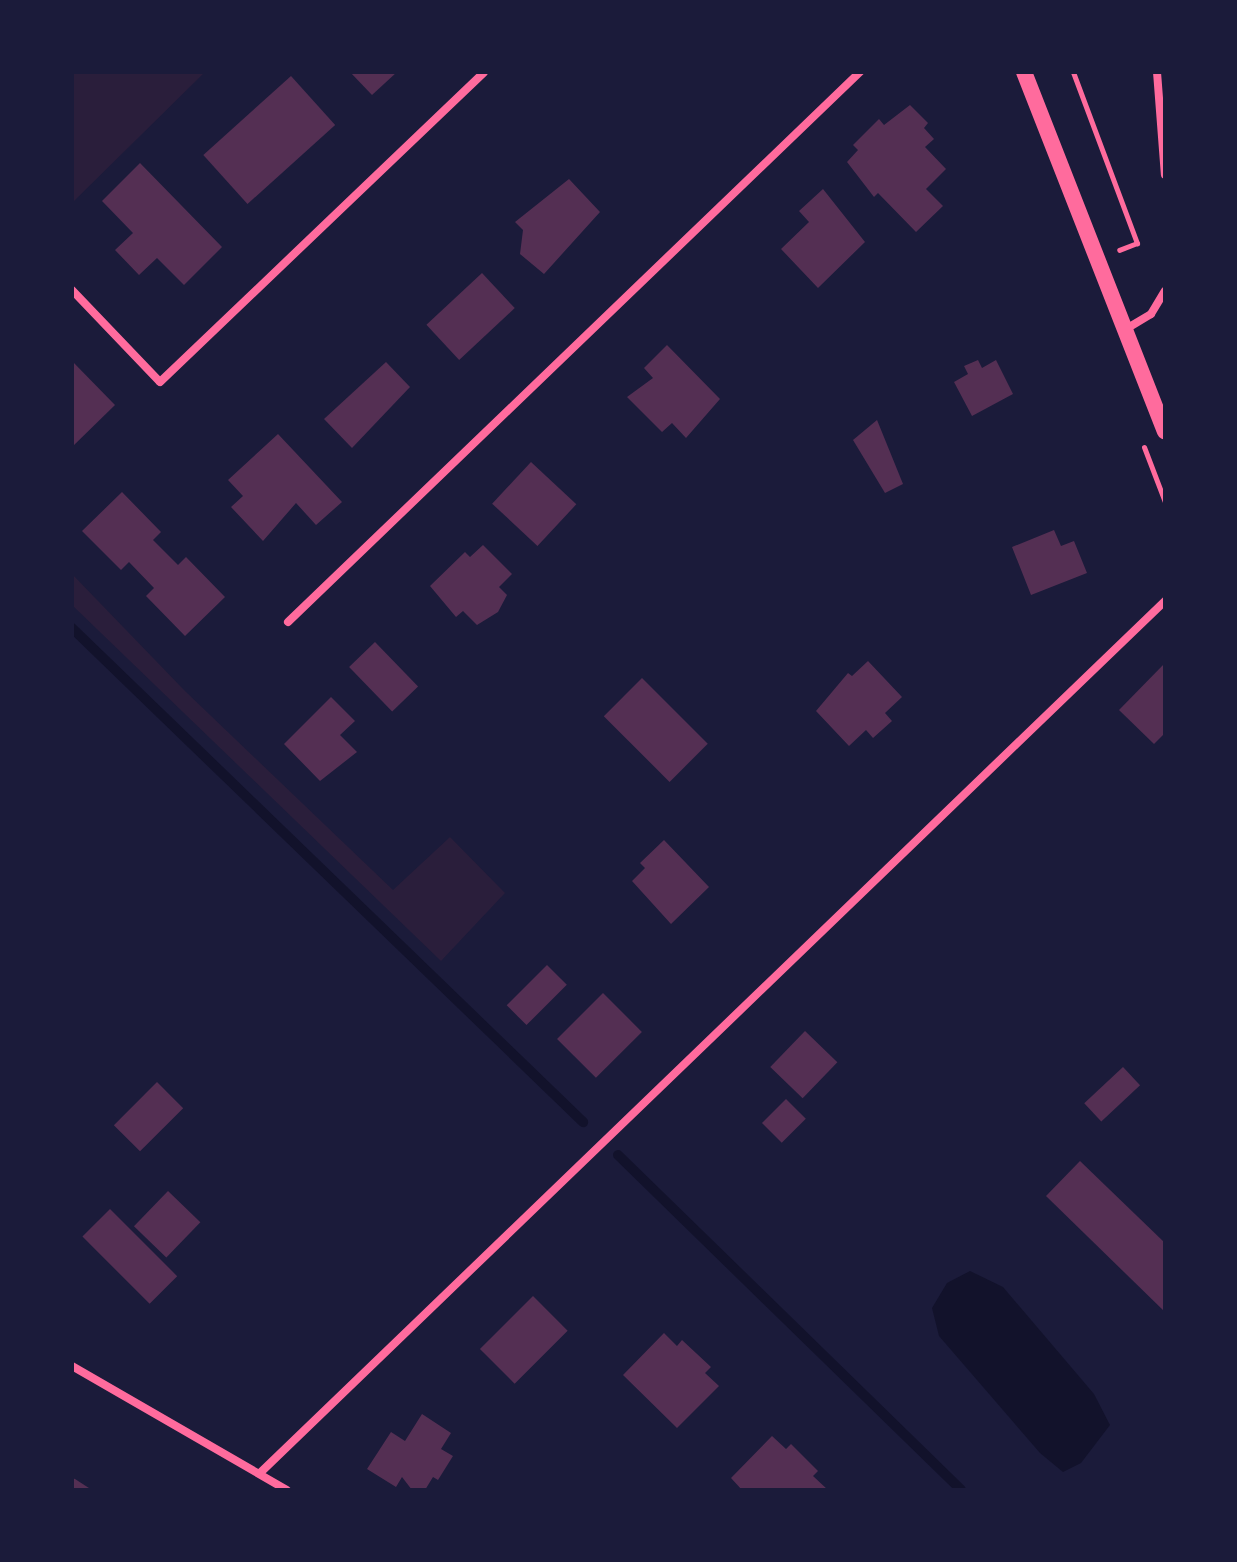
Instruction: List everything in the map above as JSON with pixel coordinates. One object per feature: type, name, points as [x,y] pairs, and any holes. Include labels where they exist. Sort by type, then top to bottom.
[{"type":"main road","points":[[1024,72],[1165,431]]},
{"type":"street","points":[[72,290],[160,382],[484,72]]},
{"type":"street","points":[[288,622],[860,72]]},
{"type":"street","points":[[1157,72],[1165,175]]},
{"type":"street","points":[[1126,329],[1151,314],[1165,291]]},
{"type":"street","points":[[260,1473],[1165,601]]},
{"type":"street","points":[[72,1366],[287,1490]]},
{"type":"shaded area","points":[[72,72],[205,72],[72,203]]},
{"type":"shaded area","points":[[72,574],[185,691],[393,890],[450,837],[505,893],[441,961],[72,605]]},
{"type":"shaded area","points":[[970,1271],[1003,1287],[1094,1394],[1110,1425],[1081,1463],[1063,1472],[1040,1453],[939,1336],[932,1308],[947,1283]]},
{"type":"building","points":[[350,72],[397,72],[372,95]]},
{"type":"building","points":[[291,76],[335,125],[247,204],[203,155]]},
{"type":"building","points":[[910,105],[928,123],[924,128],[934,139],[925,147],[946,169],[926,189],[943,206],[916,232],[878,193],[874,197],[847,162],[858,150],[853,145],[879,119],[884,125]]},
{"type":"building","points":[[140,163],[222,247],[184,285],[157,258],[139,275],[115,250],[133,233],[102,201]]},
{"type":"building","points":[[569,179],[600,212],[544,274],[520,254],[523,230],[515,222]]},
{"type":"building","points":[[823,189],[865,242],[818,288],[781,249],[809,222],[799,211]]},
{"type":"building","points":[[482,273],[515,308],[459,360],[426,325]]},
{"type":"building","points":[[667,345],[720,399],[686,438],[672,423],[662,432],[627,397],[653,378],[644,368]]},
{"type":"building","points":[[978,360],[982,368],[996,360],[1013,394],[972,416],[954,382],[968,374],[964,366]]},
{"type":"building","points":[[72,361],[115,405],[72,447]]},
{"type":"building","points":[[386,362],[410,387],[352,448],[324,419]]},
{"type":"building","points":[[877,420],[903,484],[885,493],[853,440]]},
{"type":"building","points":[[278,434],[342,502],[316,525],[296,503],[263,541],[231,507],[243,496],[228,480]]},
{"type":"building","points":[[531,462],[576,504],[537,546],[492,504]]},
{"type":"building","points":[[122,492],[161,532],[153,540],[178,565],[186,557],[225,597],[185,636],[146,596],[154,588],[129,562],[121,570],[82,531]]},
{"type":"building","points":[[1054,530],[1061,546],[1074,541],[1087,573],[1031,595],[1012,547]]},
{"type":"building","points":[[483,545],[512,574],[499,587],[507,595],[498,612],[477,625],[463,611],[456,617],[430,586],[465,552],[470,557]]},
{"type":"building","points":[[375,642],[418,687],[392,712],[349,667]]},
{"type":"building","points":[[868,661],[902,697],[885,713],[892,721],[873,738],[866,730],[849,746],[816,711],[848,673],[852,676]]},
{"type":"building","points":[[1165,663],[1165,733],[1154,744],[1119,710]]},
{"type":"building","points":[[642,678],[708,744],[670,782],[604,716]]},
{"type":"building","points":[[331,697],[355,721],[340,735],[357,752],[320,781],[284,744]]},
{"type":"building","points":[[664,840],[709,887],[671,924],[632,881],[645,868],[640,863]]},
{"type":"building","points":[[547,965],[567,985],[526,1025],[507,1005]]},
{"type":"building","points":[[603,993],[642,1032],[596,1078],[557,1039]]},
{"type":"building","points":[[805,1031],[837,1062],[803,1098],[770,1067]]},
{"type":"building","points":[[1123,1067],[1140,1085],[1101,1121],[1084,1103]]},
{"type":"building","points":[[157,1082],[183,1108],[140,1151],[114,1125]]},
{"type":"building","points":[[786,1099],[806,1119],[782,1143],[762,1123]]},
{"type":"building","points":[[1080,1161],[1165,1243],[1165,1312],[1046,1196]]},
{"type":"building","points":[[168,1191],[200,1222],[166,1258],[134,1226]]},
{"type":"building","points":[[110,1209],[177,1276],[150,1304],[82,1237]]},
{"type":"building","points":[[533,1296],[568,1331],[515,1384],[480,1349]]},
{"type":"building","points":[[664,1333],[677,1346],[682,1340],[711,1367],[705,1373],[719,1386],[677,1428],[623,1375]]},
{"type":"building","points":[[422,1414],[451,1433],[441,1449],[453,1456],[438,1480],[433,1477],[425,1490],[412,1490],[402,1477],[396,1487],[367,1469],[391,1432],[405,1441]]},
{"type":"building","points":[[772,1436],[786,1449],[791,1444],[818,1471],[813,1476],[828,1490],[742,1490],[731,1478]]},
{"type":"building","points":[[72,1478],[75,1479],[92,1490],[72,1490]]},
{"type":"waterway","points":[[72,628],[583,1122]]},
{"type":"waterway","points":[[618,1155],[961,1490]]}]
